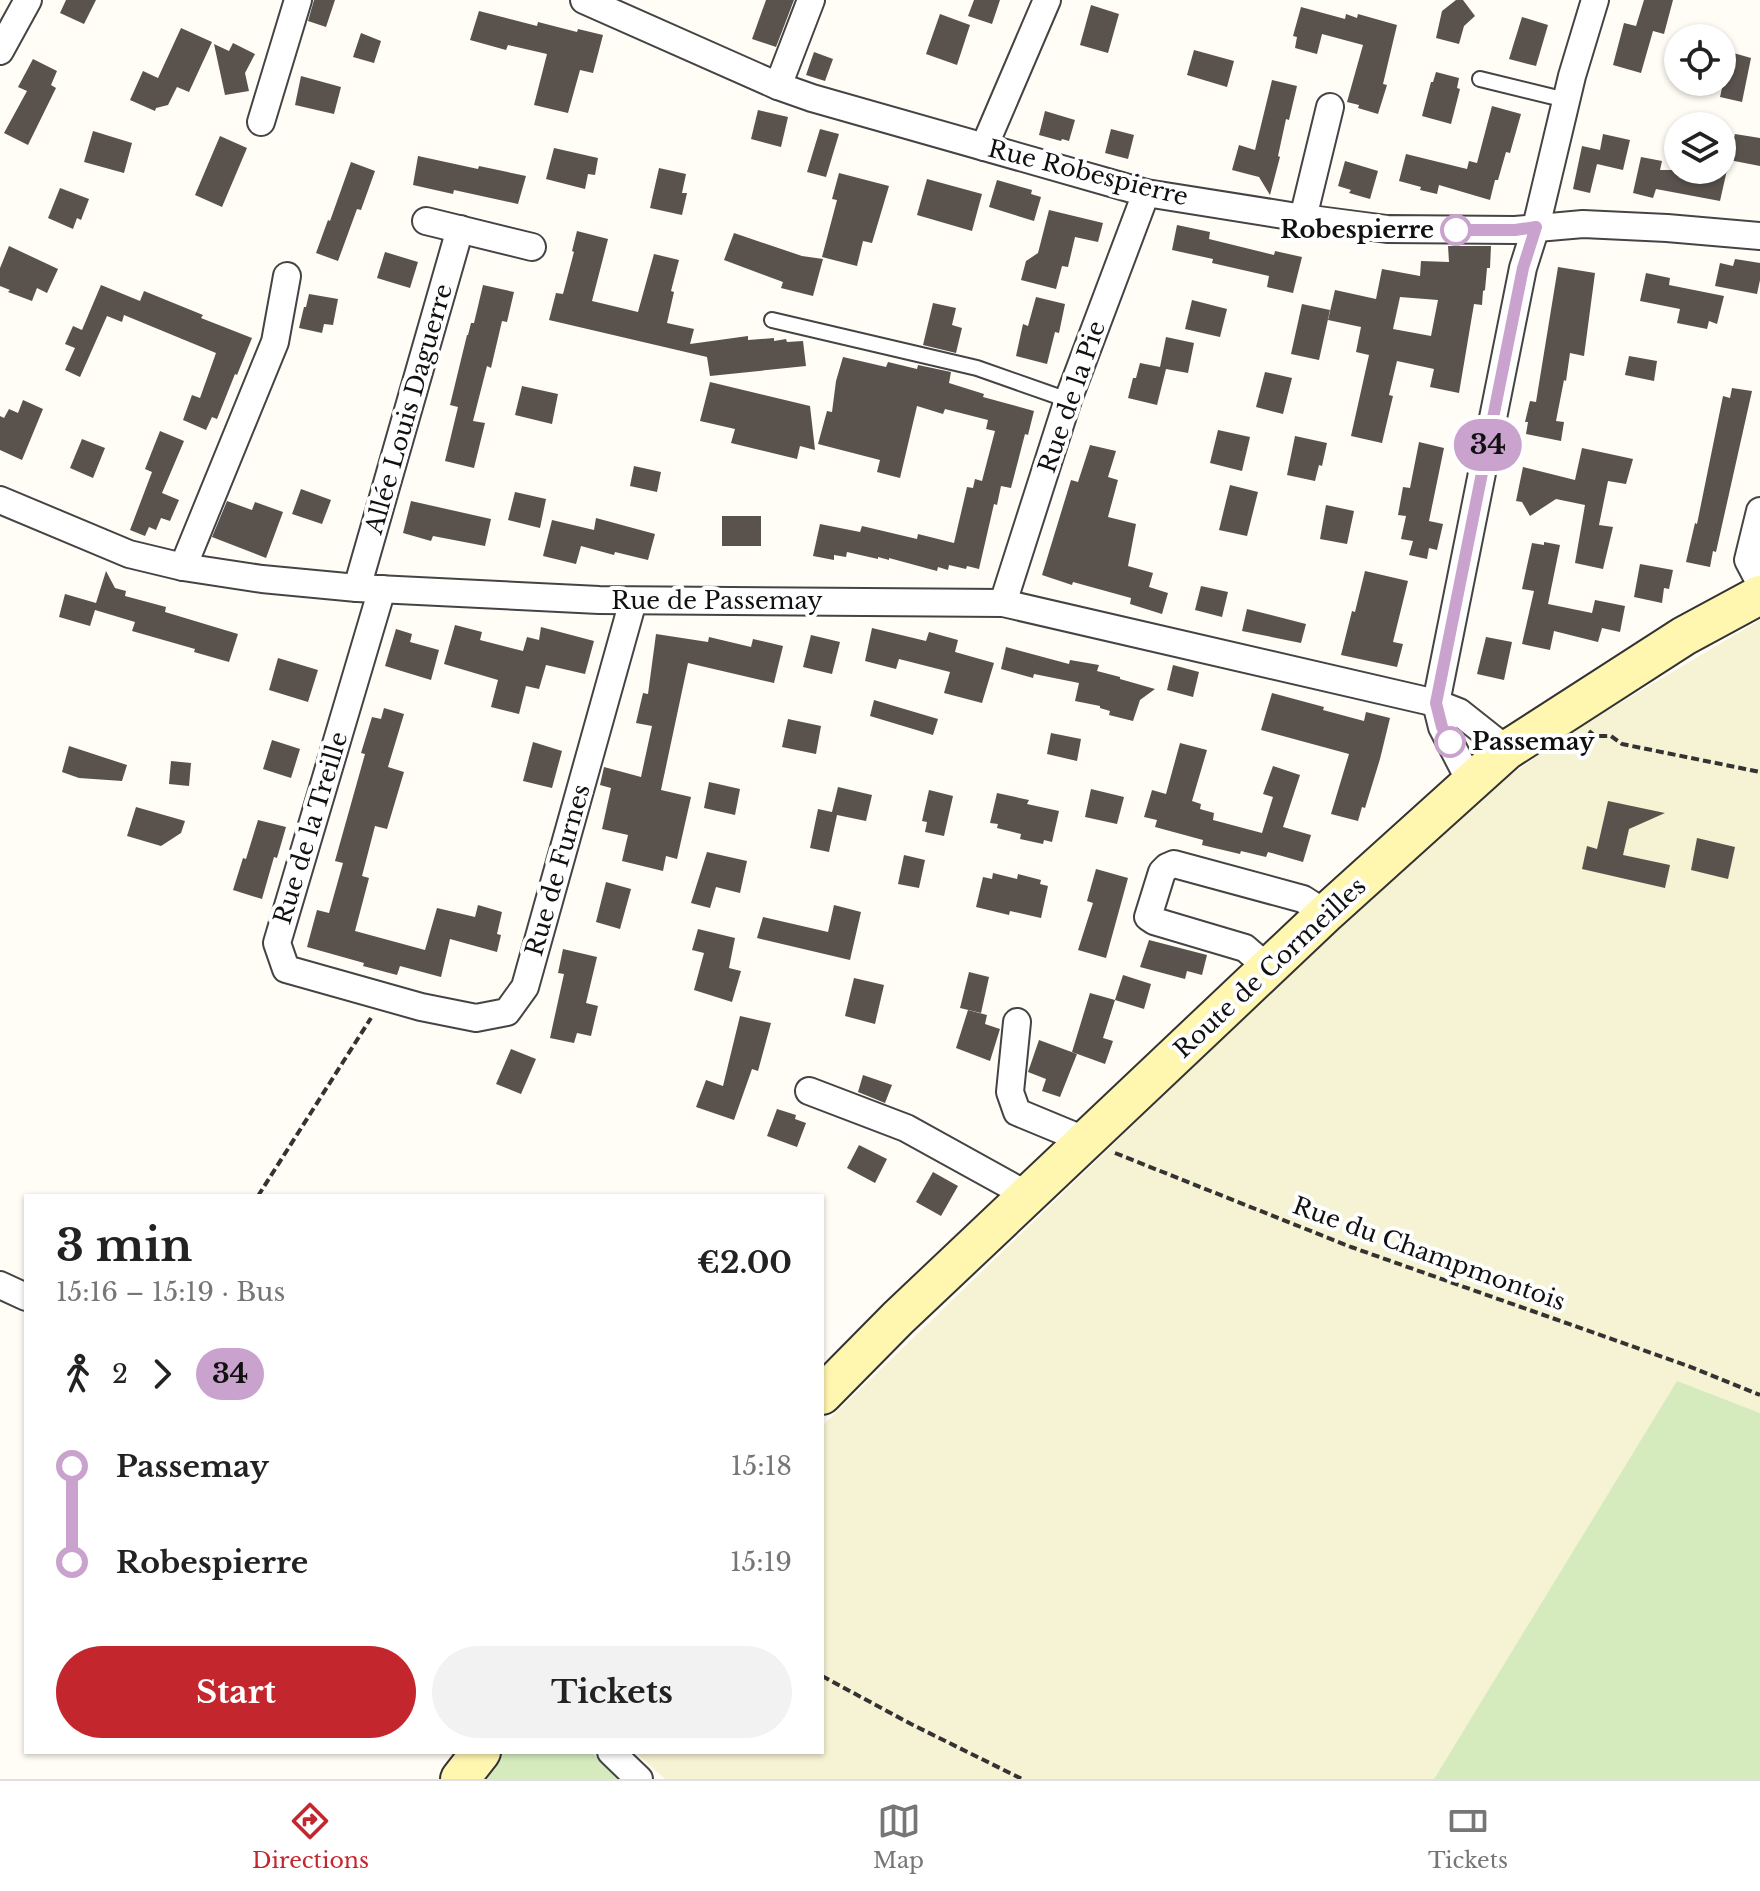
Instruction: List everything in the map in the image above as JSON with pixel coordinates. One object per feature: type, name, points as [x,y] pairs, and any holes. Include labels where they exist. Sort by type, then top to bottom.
[{"type":"main road","name":"Route de Cormeilles","points":[[824,1393],[898,1318],[1324,915],[1507,750],[1684,636],[1760,595]]},
{"type":"main road","points":[[460,1779],[479,1754]]},
{"type":"street","points":[[0,51],[28,0]]},
{"type":"street","points":[[261,122],[298,0]]},
{"type":"street","name":"Rue Robespierre","points":[[584,0],[778,86],[812,98],[1146,193],[1387,229],[1515,230],[1583,224],[1760,236]]},
{"type":"street","points":[[778,86],[811,0]]},
{"type":"street","points":[[984,147],[1047,0]]},
{"type":"street","points":[[1471,783],[1442,727],[1436,703],[1523,268],[1595,0]]},
{"type":"street","points":[[1303,218],[1330,107]]},
{"type":"street","name":"Rue de la Pie","points":[[1003,603],[1068,400],[1146,193]]},
{"type":"street","points":[[426,221],[532,247]]},
{"type":"street","name":"Allée Louis Daguerre","points":[[370,588],[460,229]]},
{"type":"street","points":[[183,567],[275,342],[287,276]]},
{"type":"street","name":"Rue de Passemay","points":[[0,500],[129,554],[183,567],[262,579],[370,588],[633,601],[1003,603],[1436,703],[1459,712],[1507,750]]},
{"type":"street","points":[[1760,511],[1748,560],[1760,583]]},
{"type":"street","name":"Rue de la Treille","points":[[370,588],[277,943],[286,969],[385,996]]},
{"type":"street","name":"Rue de Furnes","points":[[385,996],[476,1018],[507,1012],[525,987],[633,601]]},
{"type":"street","points":[[1268,968],[1245,948],[1148,917],[1162,872],[1174,864],[1303,899],[1324,915]]},
{"type":"street","points":[[1017,1022],[1010,1092],[1017,1112],[1087,1141]]},
{"type":"street","points":[[809,1091],[906,1128],[1029,1196]]},
{"type":"street","points":[[0,1285],[24,1296]]},
{"type":"street","points":[[613,1754],[639,1779]]},
{"type":"lane","points":[[1480,79],[1566,100]]},
{"type":"lane","points":[[772,320],[977,368],[1068,400]]},
{"type":"path","points":[[1564,712],[1595,736],[1611,736],[1622,744],[1760,772]]},
{"type":"path","points":[[259,1194],[385,996]]},
{"type":"path","name":"Rue du Champmontois","points":[[1087,1141],[1351,1247],[1688,1366],[1760,1395]]},
{"type":"path","points":[[824,1677],[1022,1779]]},
{"type":"shaded area","points":[[1760,620],[1760,1413],[1677,1382],[1434,1779],[665,1779],[637,1754],[824,1754],[824,1424],[1451,818],[1566,735]]},
{"type":"green space","points":[[1677,1381],[1760,1413],[1760,1779],[1434,1779]]},
{"type":"green space","points":[[496,1754],[593,1754],[622,1779],[476,1779]]},
{"type":"building","points":[[66,0],[96,0],[84,24],[60,13]]},
{"type":"building","points":[[314,0],[335,0],[326,27],[308,21]]},
{"type":"building","points":[[766,0],[794,0],[776,47],[752,39]]},
{"type":"building","points":[[974,0],[1000,0],[992,24],[968,16]]},
{"type":"building","points":[[1456,0],[1463,0],[1475,16],[1464,26],[1459,44],[1436,38],[1442,11]]},
{"type":"building","points":[[1644,0],[1673,0],[1667,24],[1664,24],[1664,34],[1653,31],[1641,73],[1613,65],[1624,23],[1636,26]]},
{"type":"building","points":[[1091,5],[1119,14],[1108,53],[1080,45]]},
{"type":"building","points":[[1301,7],[1345,19],[1346,14],[1357,18],[1358,14],[1397,25],[1383,84],[1387,85],[1378,114],[1347,102],[1363,45],[1322,34],[1317,54],[1295,48],[1297,37],[1293,36]]},
{"type":"building","points":[[479,11],[537,26],[538,22],[603,35],[593,73],[580,70],[568,113],[534,105],[547,54],[508,45],[506,50],[470,40]]},
{"type":"building","points":[[940,14],[970,25],[957,65],[926,54]]},
{"type":"building","points":[[1522,17],[1548,25],[1536,66],[1509,59]]},
{"type":"building","points":[[181,28],[212,42],[189,92],[177,87],[168,105],[155,111],[130,100],[143,71],[158,78]]},
{"type":"building","points":[[361,33],[381,41],[374,63],[353,57]]},
{"type":"building","points":[[233,43],[255,54],[245,73],[249,91],[225,95],[214,44],[229,51]]},
{"type":"building","points":[[1194,50],[1234,61],[1227,87],[1187,75]]},
{"type":"building","points":[[814,52],[833,59],[825,81],[806,75]]},
{"type":"building","points":[[1736,54],[1751,58],[1742,102],[1720,97],[1736,96]]},
{"type":"building","points":[[33,59],[57,71],[51,85],[56,88],[28,145],[4,133],[27,91],[18,87]]},
{"type":"building","points":[[1436,72],[1459,78],[1457,88],[1460,89],[1451,124],[1422,116]]},
{"type":"building","points":[[301,76],[341,87],[334,114],[295,105]]},
{"type":"building","points":[[1272,80],[1297,86],[1289,120],[1286,119],[1270,195],[1259,177],[1232,170],[1239,145],[1255,150]]},
{"type":"building","points":[[1492,106],[1521,114],[1510,153],[1506,152],[1490,200],[1439,185],[1437,194],[1399,181],[1406,154],[1467,169],[1469,161],[1477,163]]},
{"type":"building","points":[[758,110],[788,117],[781,147],[751,139]]},
{"type":"building","points":[[1045,111],[1075,120],[1069,141],[1039,135]]},
{"type":"building","points":[[820,129],[839,134],[826,177],[807,172]]},
{"type":"building","points":[[1111,129],[1134,135],[1128,159],[1105,153]]},
{"type":"building","points":[[93,131],[132,143],[124,173],[84,162]]},
{"type":"building","points":[[1603,134],[1630,140],[1623,170],[1597,164],[1590,193],[1573,189],[1582,146],[1600,150]]},
{"type":"building","points":[[1736,134],[1760,138],[1760,166],[1736,161]]},
{"type":"building","points":[[220,136],[247,148],[222,207],[195,195]]},
{"type":"building","points":[[554,148],[598,158],[595,175],[588,174],[585,189],[546,179]]},
{"type":"building","points":[[418,156],[526,176],[518,204],[413,185]]},
{"type":"building","points":[[1641,157],[1662,161],[1660,170],[1664,170],[1664,184],[1724,184],[1720,201],[1656,189],[1653,198],[1633,193]]},
{"type":"building","points":[[1345,161],[1378,171],[1370,199],[1338,186]]},
{"type":"building","points":[[351,162],[375,171],[338,261],[316,253]]},
{"type":"building","points":[[659,168],[686,174],[682,193],[687,193],[682,215],[650,208]]},
{"type":"building","points":[[839,173],[889,186],[872,243],[863,241],[857,266],[822,257],[837,200],[832,199]]},
{"type":"building","points":[[927,179],[982,194],[972,231],[917,215]]},
{"type":"building","points":[[997,180],[1032,190],[1031,194],[1041,197],[1034,221],[989,207]]},
{"type":"building","points":[[60,188],[89,199],[81,220],[77,218],[73,229],[48,218]]},
{"type":"building","points":[[1049,210],[1103,223],[1098,242],[1075,237],[1068,267],[1062,266],[1056,289],[1021,280],[1026,261],[1038,253]]},
{"type":"building","points":[[1177,225],[1210,232],[1209,239],[1274,255],[1275,251],[1302,257],[1293,293],[1267,287],[1269,276],[1172,250]]},
{"type":"building","points":[[577,231],[608,239],[592,301],[638,312],[654,254],[679,260],[667,323],[694,329],[690,344],[748,336],[748,340],[774,338],[774,341],[803,341],[806,366],[710,376],[707,357],[549,320],[556,293],[563,294]]},
{"type":"building","points":[[734,233],[802,256],[823,259],[813,296],[781,288],[783,282],[724,260]]},
{"type":"building","points":[[9,246],[58,269],[47,293],[37,288],[32,301],[0,286],[0,268]]},
{"type":"building","points":[[1448,246],[1491,246],[1482,305],[1474,304],[1459,393],[1430,387],[1434,369],[1397,361],[1382,443],[1351,436],[1369,355],[1356,352],[1361,327],[1328,320],[1335,290],[1376,299],[1382,269],[1420,276],[1421,261],[1449,262]],"holes":[[[1400,297],[1438,300],[1431,336],[1393,329]]]},
{"type":"building","points":[[385,252],[418,262],[410,288],[377,278]]},
{"type":"building","points":[[1735,259],[1760,263],[1757,294],[1715,286],[1720,263],[1733,266]]},
{"type":"building","points":[[1558,267],[1595,273],[1584,356],[1570,353],[1564,380],[1556,421],[1564,422],[1561,441],[1526,434],[1528,422],[1525,422],[1530,401],[1536,402]]},
{"type":"building","points":[[1646,273],[1670,278],[1669,285],[1724,296],[1717,324],[1709,321],[1707,329],[1677,323],[1680,309],[1640,301]]},
{"type":"building","points":[[101,285],[140,301],[144,291],[252,338],[217,419],[212,417],[206,430],[183,420],[192,395],[200,398],[216,353],[124,315],[122,322],[107,316],[80,377],[65,370],[75,348],[65,344],[73,326],[82,330]]},
{"type":"building","points":[[483,285],[514,292],[507,322],[502,321],[491,368],[487,366],[473,421],[485,423],[474,468],[445,461],[458,407],[450,405]]},
{"type":"building","points":[[309,294],[338,299],[333,325],[324,324],[322,333],[299,328]]},
{"type":"building","points":[[1036,297],[1065,304],[1059,333],[1055,332],[1047,364],[1016,356],[1023,324],[1028,326]]},
{"type":"building","points":[[1192,300],[1227,309],[1220,337],[1185,329]]},
{"type":"building","points":[[933,303],[956,308],[952,325],[962,328],[956,353],[923,345]]},
{"type":"building","points":[[1302,304],[1330,310],[1319,360],[1291,354]]},
{"type":"building","points":[[1166,337],[1194,343],[1188,373],[1166,369],[1157,405],[1128,398],[1140,363],[1160,367]]},
{"type":"building","points":[[1629,356],[1657,361],[1654,381],[1625,375]]},
{"type":"building","points":[[843,357],[886,367],[888,362],[951,372],[949,383],[984,394],[983,397],[1034,411],[1011,488],[1001,486],[997,505],[994,504],[979,569],[949,565],[948,570],[938,567],[937,571],[889,558],[878,559],[847,552],[846,557],[834,555],[834,560],[813,556],[820,524],[860,532],[862,526],[917,539],[918,534],[954,543],[967,487],[973,488],[975,479],[982,481],[995,431],[986,429],[988,420],[945,409],[943,414],[917,406],[900,478],[877,472],[880,460],[818,444],[827,411],[832,412]]},
{"type":"building","points":[[1265,372],[1292,378],[1283,414],[1256,407]]},
{"type":"building","points":[[710,382],[810,406],[815,450],[800,446],[797,459],[731,443],[735,429],[700,421]]},
{"type":"building","points":[[522,386],[558,394],[552,424],[515,415]]},
{"type":"building","points":[[1732,388],[1752,391],[1710,567],[1686,562],[1697,524],[1723,396],[1730,398]]},
{"type":"building","points":[[23,400],[43,409],[22,460],[0,450],[0,416],[4,418],[9,409],[18,413]]},
{"type":"building","points":[[1218,430],[1250,437],[1242,471],[1210,463]]},
{"type":"building","points":[[160,431],[184,441],[162,493],[179,500],[170,521],[161,518],[156,530],[149,527],[145,536],[130,530],[152,472],[145,469]]},
{"type":"building","points":[[1295,436],[1327,443],[1315,481],[1287,475]]},
{"type":"building","points":[[82,439],[105,448],[93,478],[70,468]]},
{"type":"building","points":[[1419,442],[1444,448],[1429,521],[1443,524],[1437,550],[1429,548],[1427,559],[1409,555],[1413,541],[1401,539],[1406,516],[1398,515],[1403,487],[1410,488]]},
{"type":"building","points":[[1090,445],[1116,451],[1108,477],[1118,480],[1108,517],[1136,524],[1128,566],[1153,573],[1149,587],[1168,593],[1162,614],[1130,604],[1131,598],[1042,575],[1071,480],[1078,482]]},
{"type":"building","points":[[1582,448],[1633,459],[1626,484],[1608,481],[1599,525],[1613,527],[1603,569],[1575,563],[1585,505],[1556,499],[1530,516],[1522,502],[1516,501],[1523,467],[1575,480]]},
{"type":"building","points":[[634,466],[661,472],[657,492],[630,486]]},
{"type":"building","points":[[1230,485],[1258,492],[1247,536],[1219,530]]},
{"type":"building","points":[[301,489],[331,500],[322,524],[292,514]]},
{"type":"building","points":[[515,492],[546,499],[540,528],[508,520]]},
{"type":"building","points":[[227,501],[252,510],[255,502],[283,512],[266,558],[212,537]]},
{"type":"building","points":[[411,501],[491,519],[485,546],[433,536],[431,541],[403,533]]},
{"type":"building","points":[[1326,505],[1354,511],[1347,544],[1320,539]]},
{"type":"building","points":[[722,516],[761,516],[761,546],[722,546]]},
{"type":"building","points":[[596,518],[655,534],[648,560],[581,546],[576,564],[543,556],[552,520],[594,530]]},
{"type":"building","points":[[1544,542],[1560,545],[1548,604],[1592,613],[1595,600],[1625,606],[1620,632],[1602,628],[1598,642],[1554,631],[1550,650],[1522,644],[1534,591],[1522,589],[1532,543],[1544,545]]},
{"type":"building","points":[[1640,564],[1673,570],[1669,589],[1664,588],[1662,603],[1634,597]]},
{"type":"building","points":[[106,571],[115,588],[126,591],[125,596],[166,607],[165,612],[238,634],[229,662],[132,631],[135,622],[95,610],[90,626],[59,617],[65,594],[96,603]]},
{"type":"building","points":[[1365,571],[1408,581],[1393,642],[1403,644],[1397,667],[1341,655]]},
{"type":"building","points":[[1201,586],[1228,592],[1222,617],[1195,610]]},
{"type":"building","points":[[1247,609],[1306,624],[1301,643],[1242,631]]},
{"type":"building","points":[[455,625],[482,632],[480,640],[523,651],[527,637],[539,640],[541,627],[594,641],[585,674],[546,665],[539,689],[526,686],[519,714],[491,707],[498,680],[444,664]]},
{"type":"building","points":[[872,628],[926,641],[929,632],[958,640],[955,652],[994,663],[982,703],[944,693],[950,672],[899,659],[896,669],[865,661]]},
{"type":"building","points":[[396,629],[412,634],[410,642],[439,650],[431,680],[385,666]]},
{"type":"building","points":[[656,634],[708,642],[709,637],[751,647],[753,639],[783,646],[774,683],[688,663],[661,790],[691,797],[677,859],[666,856],[663,871],[622,861],[628,835],[602,829],[611,788],[600,785],[604,767],[641,777],[652,726],[636,723],[643,693],[648,694]]},
{"type":"building","points":[[811,635],[840,642],[832,674],[803,667]]},
{"type":"building","points":[[1486,637],[1512,642],[1504,680],[1477,674]]},
{"type":"building","points":[[1006,647],[1069,664],[1070,660],[1099,665],[1097,671],[1155,689],[1140,700],[1133,721],[1109,715],[1110,711],[1100,706],[1075,701],[1079,683],[1034,674],[1033,678],[1001,669]]},
{"type":"building","points":[[278,658],[318,670],[308,702],[269,690]]},
{"type":"building","points":[[1173,665],[1199,672],[1193,697],[1167,690]]},
{"type":"building","points":[[1272,693],[1364,721],[1366,712],[1390,718],[1365,808],[1362,807],[1358,821],[1331,814],[1349,754],[1261,730]]},
{"type":"building","points":[[874,700],[938,719],[933,735],[870,716]]},
{"type":"building","points":[[384,708],[404,714],[388,767],[404,772],[387,829],[375,826],[362,876],[369,878],[355,931],[425,950],[437,908],[475,917],[478,905],[502,912],[497,952],[450,939],[441,977],[400,966],[397,975],[307,947],[317,910],[329,913],[343,863],[335,861],[365,754],[361,753],[372,717],[381,719]]},
{"type":"building","points":[[788,719],[821,726],[816,754],[782,747]]},
{"type":"building","points":[[1051,733],[1081,739],[1077,761],[1047,754]]},
{"type":"building","points":[[272,740],[300,749],[291,778],[263,769]]},
{"type":"building","points":[[533,742],[562,751],[552,788],[523,781]]},
{"type":"building","points":[[1180,743],[1207,750],[1192,801],[1201,804],[1200,809],[1214,813],[1213,820],[1262,833],[1273,797],[1263,794],[1273,766],[1300,775],[1283,827],[1311,835],[1303,862],[1268,852],[1266,857],[1202,845],[1203,840],[1155,827],[1157,820],[1144,817],[1152,790],[1166,794]]},
{"type":"building","points":[[69,746],[127,765],[122,781],[79,778],[62,772]]},
{"type":"building","points":[[171,761],[191,763],[189,786],[169,784]]},
{"type":"building","points":[[709,782],[740,789],[735,815],[704,808]]},
{"type":"building","points":[[838,787],[872,795],[866,821],[837,815],[829,852],[810,848],[818,809],[832,812]]},
{"type":"building","points":[[1091,789],[1124,797],[1117,824],[1085,817]]},
{"type":"building","points":[[929,790],[953,796],[944,836],[925,832],[927,822],[922,821]]},
{"type":"building","points":[[997,793],[1059,811],[1052,842],[1044,840],[1043,844],[1020,839],[1021,834],[990,823]]},
{"type":"building","points":[[1608,801],[1665,813],[1629,829],[1623,855],[1670,865],[1665,888],[1582,869],[1587,846],[1597,849]]},
{"type":"building","points":[[136,807],[185,821],[181,833],[161,846],[127,836]]},
{"type":"building","points":[[258,820],[286,827],[262,899],[233,890]]},
{"type":"building","points":[[1697,838],[1735,847],[1728,879],[1691,870]]},
{"type":"building","points":[[707,852],[747,861],[740,893],[716,887],[710,908],[691,903]]},
{"type":"building","points":[[904,855],[925,860],[919,888],[898,884]]},
{"type":"building","points":[[1096,869],[1128,878],[1106,958],[1078,950],[1093,903],[1087,901]]},
{"type":"building","points":[[993,873],[1017,879],[1018,874],[1041,880],[1040,884],[1048,886],[1041,918],[976,907],[983,877],[992,879]]},
{"type":"building","points":[[606,882],[631,889],[620,929],[596,922]]},
{"type":"building","points":[[834,905],[861,912],[850,960],[757,938],[763,917],[828,932]]},
{"type":"building","points":[[698,929],[735,938],[729,968],[741,971],[732,1002],[694,990],[704,953],[692,950]]},
{"type":"building","points":[[1149,940],[1207,955],[1202,975],[1187,971],[1185,979],[1140,967]]},
{"type":"building","points":[[563,949],[597,957],[586,1003],[598,1006],[591,1036],[577,1033],[574,1043],[550,1038],[564,974],[558,973]]},
{"type":"building","points":[[969,972],[989,977],[981,1013],[960,1008]]},
{"type":"building","points":[[1123,975],[1151,984],[1144,1009],[1115,1000]]},
{"type":"building","points":[[854,978],[884,985],[875,1024],[845,1016]]},
{"type":"building","points":[[1090,993],[1115,1000],[1103,1038],[1113,1041],[1105,1064],[1072,1052]]},
{"type":"building","points":[[968,1010],[987,1015],[985,1024],[1000,1029],[990,1061],[956,1048]]},
{"type":"building","points":[[740,1016],[771,1023],[758,1071],[752,1069],[734,1120],[696,1107],[706,1080],[723,1086]]},
{"type":"building","points":[[1039,1040],[1077,1054],[1060,1097],[1042,1091],[1046,1079],[1028,1072]]},
{"type":"building","points":[[511,1049],[536,1059],[521,1094],[496,1084]]},
{"type":"building","points":[[863,1075],[892,1085],[885,1103],[858,1092]]},
{"type":"building","points":[[777,1109],[796,1115],[795,1119],[806,1123],[797,1147],[767,1136]]},
{"type":"building","points":[[859,1145],[887,1159],[875,1183],[847,1168]]},
{"type":"building","points":[[933,1172],[958,1186],[941,1216],[916,1202]]},
{"type":"bus line","name":"34","points":[[1450,742],[1442,727],[1436,703],[1523,268],[1536,227],[1456,230]]},
{"type":"place","name":"Robespierre","points":[[1456,230]]},
{"type":"place","name":"Passemay","points":[[1450,742]]}]
